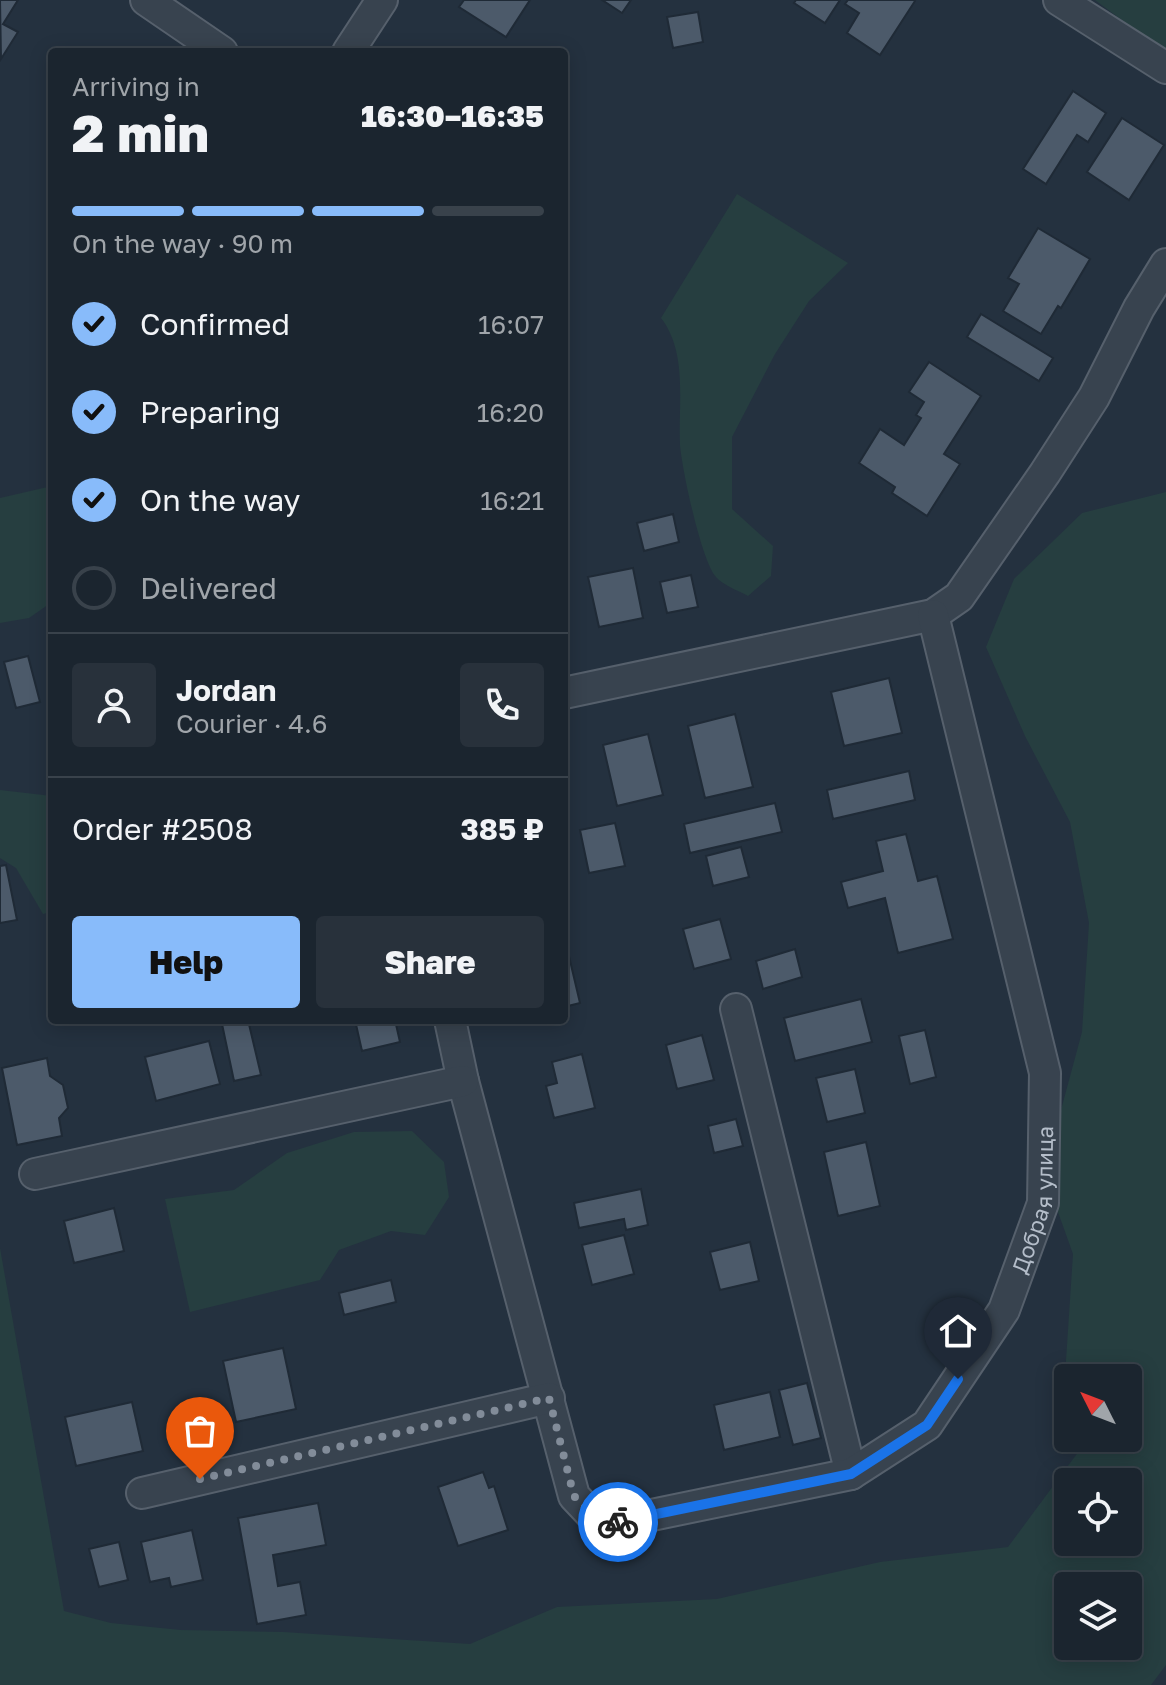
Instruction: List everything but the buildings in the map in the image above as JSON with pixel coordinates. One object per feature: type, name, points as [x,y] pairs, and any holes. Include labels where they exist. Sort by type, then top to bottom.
[{"type":"street","points":[[146,0],[216,48]]},
{"type":"street","points":[[351,48],[382,0]]},
{"type":"street","points":[[1059,0],[1166,68]]},
{"type":"street","points":[[568,692],[933,615],[959,597],[1094,397],[1139,308],[1166,264]]},
{"type":"street","name":"Добрая улица","points":[[451,1024],[463,1081],[574,1496],[591,1514],[613,1523],[851,1474],[927,1425],[1004,1310],[1043,1203],[1045,1073],[933,615]]},
{"type":"street","points":[[736,1009],[851,1474]]},
{"type":"street","points":[[35,1174],[463,1081]]},
{"type":"street","points":[[142,1493],[549,1398]]},
{"type":"green space","points":[[1095,0],[1166,0],[1166,53]]},
{"type":"green space","points":[[737,194],[848,263],[809,301],[775,354],[732,437],[732,509],[773,546],[771,576],[748,596],[716,577],[704,553],[680,445],[678,362],[675,347],[661,318]]},
{"type":"green space","points":[[48,487],[48,605],[29,618],[0,623],[0,498]]},
{"type":"green space","points":[[1166,492],[1166,1665],[1151,1685],[0,1685],[0,1248],[64,1611],[111,1623],[181,1630],[283,1632],[470,1644],[557,1607],[717,1599],[880,1562],[1008,1547],[1054,1485],[1054,1556],[1142,1556],[1142,1468],[1066,1468],[1078,1452],[1142,1452],[1142,1364],[1066,1364],[1073,1254],[1044,1173],[1082,1032],[1089,923],[1070,822],[1025,736],[986,647],[1014,579],[1082,513]]},
{"type":"green space","points":[[0,790],[48,796],[48,913],[43,914],[16,868],[0,858]]},
{"type":"green space","points":[[412,1131],[444,1162],[449,1197],[425,1235],[391,1231],[339,1250],[320,1280],[190,1312],[165,1199],[234,1190],[287,1153],[354,1132]]},
{"type":"way so far","points":[[200,1479],[549,1398],[574,1496],[591,1514],[618,1522]]},
{"type":"route","points":[[618,1522],[851,1474],[927,1425],[958,1379]]}]
